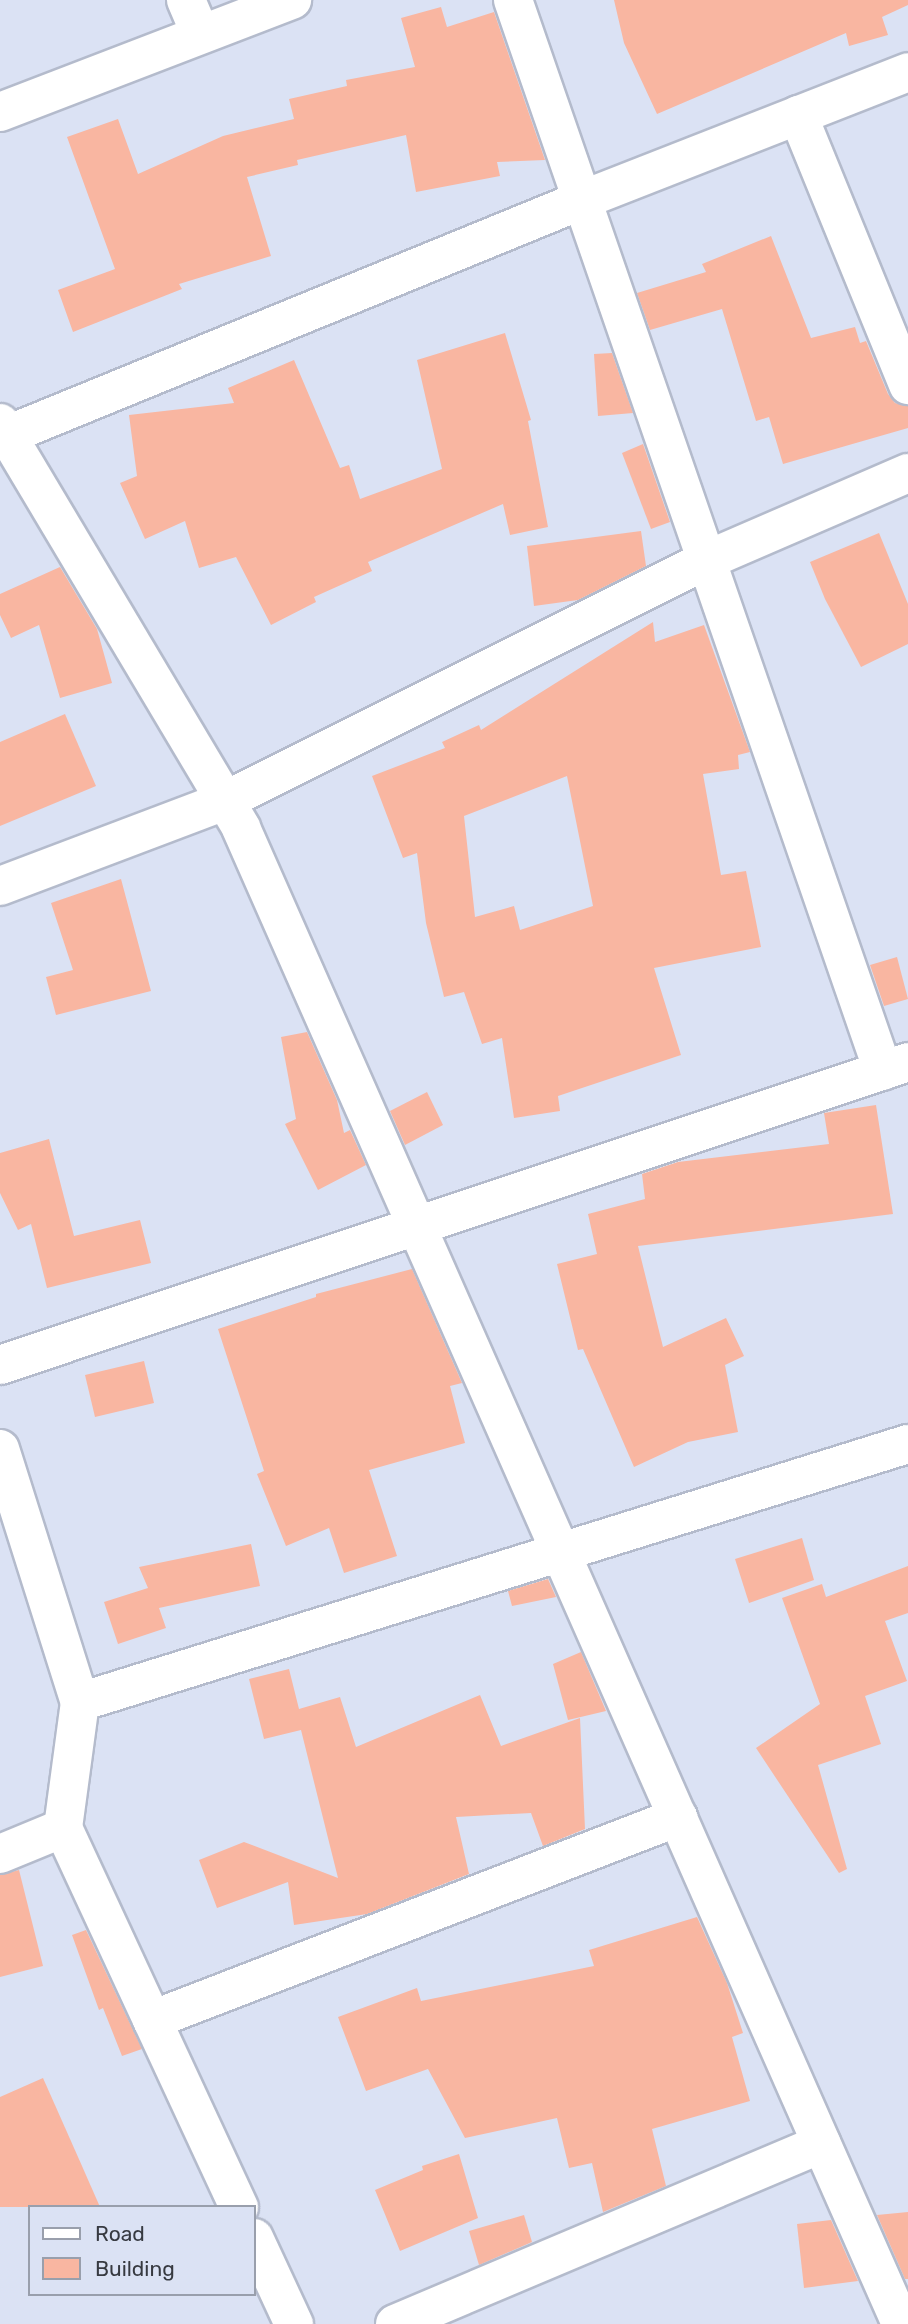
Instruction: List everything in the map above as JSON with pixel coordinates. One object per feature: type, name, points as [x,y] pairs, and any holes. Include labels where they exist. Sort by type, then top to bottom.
[{"type":"street","points":[[0,113],[193,17],[292,0]]},
{"type":"street","points":[[0,1365],[895,1066],[707,560],[513,0]]},
{"type":"street","points":[[901,2324],[241,828],[2,432],[908,72]]},
{"type":"street","points":[[798,115],[908,385]]},
{"type":"street","points":[[0,886],[225,801],[707,560],[908,473]]},
{"type":"street","points":[[80,1702],[907,1445]]},
{"type":"street","points":[[0,1449],[80,1702],[63,1828],[238,2205]]},
{"type":"street","points":[[152,2020],[678,1818]]},
{"type":"street","points":[[0,1854],[63,1828]]},
{"type":"street","points":[[395,2324],[822,2144]]},
{"type":"street","points":[[256,2242],[294,2324]]},
{"type":"building","points":[[614,0],[908,0],[908,5],[882,17],[888,35],[849,46],[846,33],[657,114],[624,43]]},
{"type":"building","points":[[441,7],[447,27],[494,12],[545,160],[497,162],[500,176],[416,192],[406,135],[297,160],[298,165],[247,177],[271,256],[179,284],[182,289],[73,332],[58,290],[115,269],[67,137],[118,119],[138,174],[223,136],[294,119],[289,99],[347,86],[346,80],[415,67],[401,18]]},
{"type":"building","points":[[771,236],[811,338],[855,327],[860,343],[866,341],[888,394],[895,403],[908,406],[908,428],[783,464],[769,417],[756,421],[722,309],[650,330],[637,293],[706,272],[702,264]]},
{"type":"building","points":[[505,333],[531,420],[528,421],[548,527],[510,535],[503,504],[368,562],[372,571],[314,597],[316,602],[271,625],[236,557],[199,568],[185,521],[145,539],[120,483],[137,476],[129,415],[234,403],[228,388],[294,360],[340,468],[349,465],[360,499],[442,469],[417,360]]},
{"type":"building","points":[[612,353],[633,413],[598,416],[594,354]]},
{"type":"building","points":[[643,444],[670,522],[651,529],[622,453]]},
{"type":"building","points":[[641,531],[646,566],[578,600],[534,606],[527,546]]},
{"type":"building","points":[[879,533],[908,604],[908,644],[861,667],[825,599],[810,562]]},
{"type":"building","points":[[60,567],[97,629],[112,683],[60,698],[39,625],[11,638],[0,615],[0,594]]},
{"type":"building","points":[[653,622],[655,642],[704,625],[750,752],[738,755],[739,769],[703,774],[721,875],[746,871],[761,947],[654,968],[681,1055],[558,1096],[560,1111],[514,1118],[502,1038],[482,1044],[464,992],[444,997],[426,923],[417,853],[403,858],[372,776],[445,748],[442,742],[479,725],[481,730]],"holes":[[[567,776],[593,906],[520,930],[514,906],[475,917],[464,816]]]},
{"type":"building","points":[[65,714],[96,786],[0,826],[0,742]]},
{"type":"building","points":[[121,879],[151,991],[56,1015],[46,977],[73,970],[51,903]]},
{"type":"building","points":[[897,957],[908,999],[884,1006],[870,965]]},
{"type":"building","points":[[307,1032],[337,1100],[344,1133],[350,1130],[366,1165],[318,1190],[285,1124],[296,1119],[281,1037]]},
{"type":"building","points":[[427,1092],[443,1125],[405,1145],[390,1111]]},
{"type":"building","points":[[876,1105],[893,1214],[638,1246],[663,1347],[726,1318],[744,1356],[725,1365],[738,1432],[688,1442],[634,1467],[583,1349],[578,1350],[557,1264],[597,1254],[588,1214],[645,1199],[642,1174],[678,1162],[829,1144],[824,1113]]},
{"type":"building","points":[[49,1139],[74,1236],[140,1220],[151,1263],[47,1288],[31,1224],[18,1230],[0,1193],[0,1153]]},
{"type":"building","points":[[412,1269],[462,1383],[450,1386],[465,1443],[369,1470],[397,1556],[344,1573],[329,1528],[286,1546],[257,1474],[264,1471],[218,1329],[316,1297],[316,1294]]},
{"type":"building","points":[[144,1361],[154,1403],[95,1417],[85,1375]]},
{"type":"building","points":[[802,1538],[814,1580],[749,1603],[735,1559]]},
{"type":"building","points":[[251,1544],[260,1586],[159,1608],[166,1628],[118,1644],[104,1602],[148,1588],[139,1567]]},
{"type":"building","points":[[908,1566],[908,1613],[885,1621],[907,1681],[865,1696],[881,1744],[818,1765],[847,1869],[839,1873],[756,1748],[820,1704],[782,1598],[822,1584],[826,1597]]},
{"type":"building","points":[[548,1579],[556,1597],[512,1606],[508,1591]]},
{"type":"building","points":[[581,1652],[606,1711],[568,1720],[553,1664]]},
{"type":"building","points":[[289,1669],[299,1709],[340,1697],[356,1747],[480,1695],[501,1746],[580,1718],[585,1829],[543,1846],[531,1813],[456,1817],[469,1874],[367,1914],[294,1925],[288,1882],[217,1908],[199,1860],[244,1842],[338,1878],[301,1730],[264,1739],[249,1679]]},
{"type":"building","points":[[19,1870],[43,1966],[0,1977],[0,1875]]},
{"type":"building","points":[[697,1917],[727,1983],[743,2033],[732,2037],[750,2101],[652,2129],[666,2186],[603,2212],[592,2163],[569,2168],[557,2118],[465,2138],[428,2069],[366,2091],[338,2017],[417,1988],[421,2001],[594,1966],[589,1950]]},
{"type":"building","points":[[86,1930],[142,2049],[122,2056],[103,2008],[99,2010],[72,1935]]},
{"type":"building","points":[[43,2078],[99,2205],[0,2207],[0,2097]]},
{"type":"building","points":[[459,2154],[478,2218],[400,2251],[375,2190],[423,2170],[422,2166]]},
{"type":"building","points":[[908,2212],[908,2279],[905,2279],[877,2215]]},
{"type":"building","points":[[524,2215],[532,2242],[479,2265],[469,2231]]},
{"type":"building","points":[[831,2220],[858,2281],[804,2288],[797,2224]]}]
